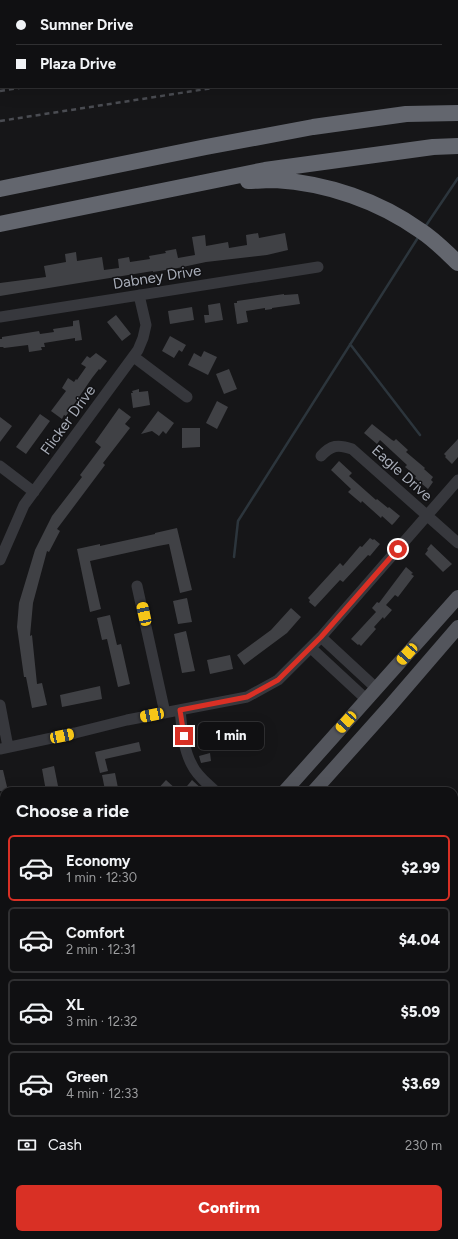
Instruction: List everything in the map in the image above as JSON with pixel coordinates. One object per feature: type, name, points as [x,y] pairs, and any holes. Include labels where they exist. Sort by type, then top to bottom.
[{"type":"highway","points":[[3,188],[314,127],[458,106]]},
{"type":"highway","points":[[406,114],[458,112]]},
{"type":"highway","points":[[3,224],[266,170],[433,147],[458,146]]},
{"type":"highway","points":[[204,183],[275,180],[334,190],[359,197],[383,208],[421,230],[458,263]]},
{"type":"main road","points":[[289,787],[458,597]]},
{"type":"main road","points":[[318,787],[458,627]]},
{"type":"street","name":"Dabney Drive","points":[[0,317],[318,267]]},
{"type":"street","name":"Flicker Drive","points":[[0,560],[24,505],[138,350],[146,325],[139,295]]},
{"type":"street","points":[[134,357],[187,397]]},
{"type":"street","name":"Eagle Drive","points":[[320,456],[328,449],[342,446],[352,449],[458,543]]},
{"type":"street","points":[[0,466],[34,492]]},
{"type":"street","points":[[0,704],[4,748],[164,713],[247,697],[278,680],[321,637],[458,480]]},
{"type":"street","points":[[137,586],[164,713]]},
{"type":"street","points":[[321,637],[376,688]]},
{"type":"street","points":[[310,648],[366,699]]},
{"type":"street","points":[[180,710],[186,749],[192,766],[200,777],[211,787]]},
{"type":"building","points":[[258,233],[259,238],[285,233],[288,250],[267,255],[206,262],[178,268],[0,296],[0,283],[46,277],[44,266],[66,262],[65,254],[76,252],[77,261],[102,257],[104,270],[119,268],[118,259],[129,257],[130,262],[150,259],[149,256],[166,253],[165,251],[176,249],[178,258],[195,255],[192,237],[205,235],[206,246],[228,242],[229,248],[247,245],[246,235]]},
{"type":"building","points":[[284,294],[298,294],[300,304],[265,310],[265,308],[246,311],[248,322],[237,324],[234,303],[237,303],[237,301]]},
{"type":"building","points":[[220,303],[223,320],[205,323],[204,315],[209,315],[208,305]]},
{"type":"building","points":[[192,307],[194,320],[170,324],[168,311]]},
{"type":"building","points":[[116,315],[131,334],[122,341],[107,322]]},
{"type":"building","points":[[79,320],[82,340],[75,341],[75,338],[44,343],[45,347],[41,347],[42,350],[29,352],[28,345],[4,348],[0,347],[0,339],[2,339],[2,337],[39,331],[40,334],[54,332],[53,329],[73,326],[73,321]]},
{"type":"building","points":[[170,336],[186,345],[182,352],[179,350],[174,358],[162,351]]},
{"type":"building","points":[[204,351],[217,357],[208,375],[188,365],[194,353],[201,357]]},
{"type":"building","points":[[96,353],[107,361],[92,378],[66,416],[64,415],[62,419],[51,411],[66,391],[62,388],[68,378],[74,382],[76,379],[77,380],[86,367],[81,364],[87,356],[90,358]]},
{"type":"building","points":[[229,369],[237,389],[224,394],[216,374]]},
{"type":"building","points":[[139,389],[139,392],[148,391],[150,405],[133,408],[131,393],[133,393],[132,391]]},
{"type":"building","points":[[217,401],[228,407],[217,429],[206,423]]},
{"type":"building","points":[[119,408],[131,417],[125,424],[130,428],[103,463],[105,465],[57,529],[60,531],[49,552],[47,551],[33,603],[30,636],[32,635],[37,684],[42,683],[47,705],[32,708],[26,677],[24,677],[17,627],[19,603],[35,550],[52,516],[82,477],[80,475],[101,447],[95,442]]},
{"type":"building","points":[[158,411],[174,423],[166,434],[163,431],[159,436],[152,431],[141,434]]},
{"type":"building","points":[[40,414],[50,421],[26,454],[16,447]]},
{"type":"building","points":[[0,417],[12,426],[0,442]]},
{"type":"building","points":[[372,424],[392,440],[394,441],[396,439],[408,450],[406,452],[433,477],[431,480],[433,482],[428,489],[405,467],[407,465],[380,440],[377,444],[364,433]]},
{"type":"building","points":[[182,428],[200,428],[200,447],[182,448]]},
{"type":"building","points":[[458,439],[458,457],[452,464],[444,454]]},
{"type":"building","points":[[339,461],[352,473],[349,476],[376,500],[377,499],[388,508],[389,507],[400,516],[392,525],[382,516],[381,518],[362,501],[361,503],[348,492],[351,489],[331,470]]},
{"type":"building","points":[[177,528],[192,590],[180,593],[169,544],[158,546],[90,561],[101,609],[90,612],[77,549],[100,544],[100,546]]},
{"type":"building","points":[[370,538],[373,540],[374,539],[380,544],[370,556],[368,555],[343,582],[340,580],[315,607],[309,602],[310,600],[308,598],[340,563],[343,566],[360,546],[362,547]]},
{"type":"building","points":[[431,544],[452,564],[443,572],[425,554]]},
{"type":"building","points":[[406,567],[413,573],[411,574],[414,576],[398,597],[395,595],[386,605],[392,610],[374,627],[376,629],[361,646],[359,644],[358,645],[351,639],[376,612],[372,608],[377,602],[379,603]]},
{"type":"building","points":[[187,598],[192,622],[178,624],[173,601]]},
{"type":"building","points":[[291,608],[301,617],[287,633],[244,665],[237,655],[271,630]]},
{"type":"building","points":[[110,615],[117,645],[121,644],[130,684],[118,687],[107,639],[102,640],[97,618]]},
{"type":"building","points":[[186,631],[195,671],[182,673],[174,634]]},
{"type":"building","points":[[230,655],[233,669],[210,674],[207,660]]},
{"type":"building","points":[[100,686],[102,699],[62,707],[60,695]]},
{"type":"building","points":[[225,724],[227,733],[210,737],[208,728]]},
{"type":"building","points":[[139,742],[141,751],[105,759],[108,771],[100,773],[95,752]]},
{"type":"building","points":[[210,753],[211,761],[201,763],[199,756]]},
{"type":"building","points":[[54,766],[58,787],[45,787],[42,769]]},
{"type":"building","points":[[0,770],[3,770],[7,787],[0,787]]},
{"type":"building","points":[[115,773],[118,787],[104,787],[102,775]]},
{"type":"building","points":[[166,780],[174,787],[160,787]]},
{"type":"building","points":[[192,780],[200,787],[186,787]]},
{"type":"waterway","points":[[425,227],[458,178]]},
{"type":"waterway","points":[[234,557],[238,521],[419,236]]},
{"type":"waterway","points":[[350,344],[420,435]]},
{"type":"railway","points":[[0,91],[19,88]]},
{"type":"railway","points":[[0,121],[213,88]]},
{"type":"route","points":[[184,736],[180,710],[247,697],[278,680],[321,637],[398,549]]}]
